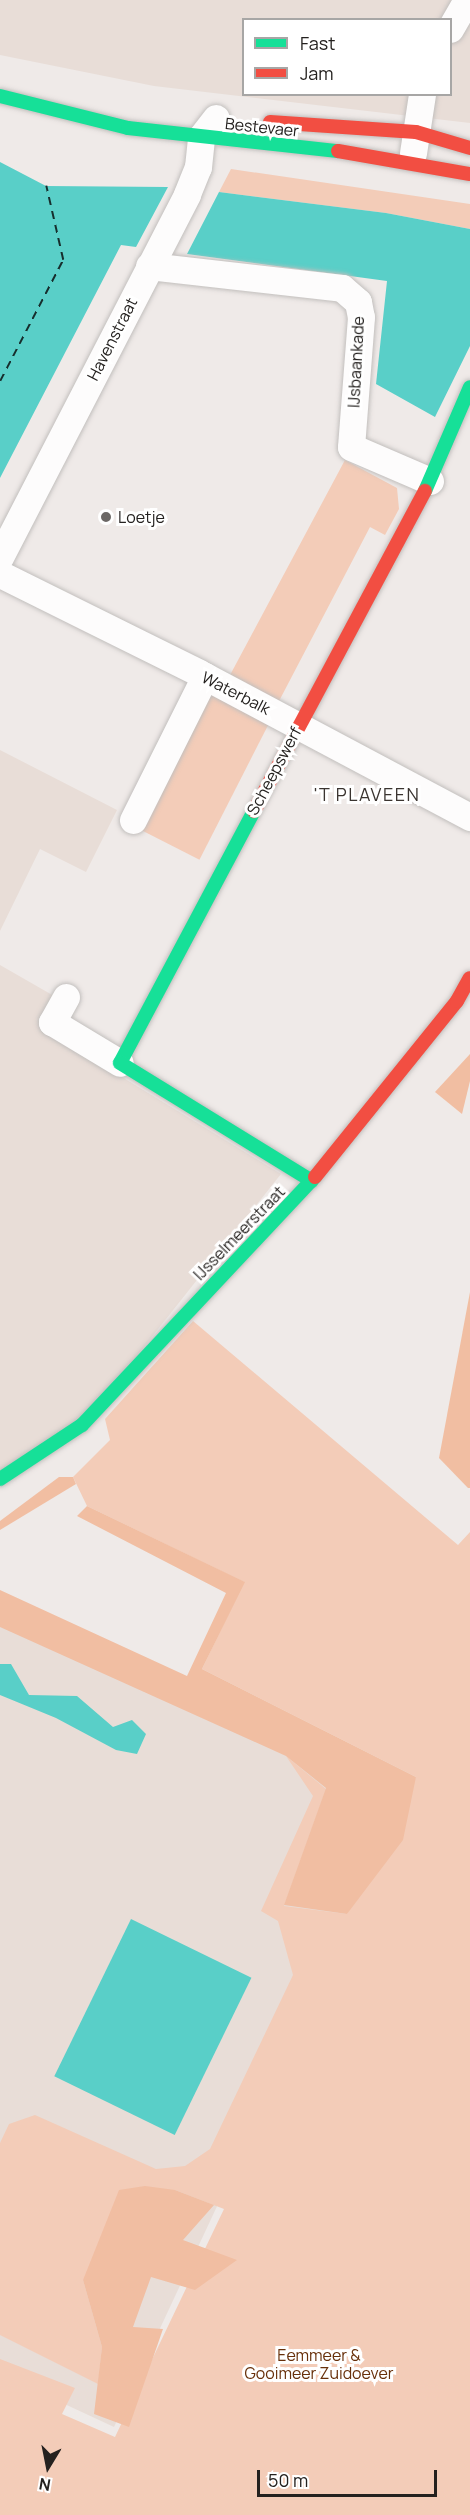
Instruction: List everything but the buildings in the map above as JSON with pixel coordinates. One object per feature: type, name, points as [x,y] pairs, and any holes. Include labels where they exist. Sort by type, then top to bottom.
[{"type":"street","points":[[452,26],[467,0]]},
{"type":"street","name":"Bestevaer","points":[[0,96],[128,128],[213,123],[411,165],[470,174]]},
{"type":"street","points":[[411,165],[422,96]]},
{"type":"street","name":"Bestevaer","points":[[51,109],[131,113]]},
{"type":"street","name":"Bestevaer","points":[[256,121],[416,132],[470,148]]},
{"type":"street","name":"Havenstraat","points":[[0,557],[187,194],[213,123]]},
{"type":"street","name":"IJsbaankade","points":[[149,266],[342,288],[358,302],[361,317],[351,447],[430,481]]},
{"type":"street","points":[[430,481],[470,387]]},
{"type":"street","name":"Scheepswerf","points":[[120,1063],[430,481]]},
{"type":"street","name":"Waterbalk","points":[[0,574],[205,676],[470,817]]},
{"type":"street","points":[[133,820],[205,676]]},
{"type":"street","name":"IJsselmeerstraat","points":[[0,1479],[82,1425],[312,1181],[457,1001],[470,978]]},
{"type":"street","points":[[66,997],[52,1022],[312,1181]]},
{"type":"shaded area","points":[[0,0],[470,0],[470,123],[154,86],[0,55]]},
{"type":"shaded area","points":[[0,750],[117,810],[86,872],[40,849],[0,931]]},
{"type":"shaded area","points":[[0,965],[61,1000],[45,1030],[281,1174],[82,1425],[0,1479]]},
{"type":"shaded area","points":[[470,1054],[470,1081],[462,1114],[435,1092]]},
{"type":"shaded area","points":[[470,1292],[470,1488],[468,1488],[439,1458]]},
{"type":"shaded area","points":[[59,1477],[73,1477],[76,1484],[0,1530],[0,1521]]},
{"type":"shaded area","points":[[87,1506],[245,1582],[202,1669],[416,1777],[403,1840],[347,1914],[284,1905],[326,1788],[286,1756],[0,1627],[0,1590],[187,1676],[226,1593],[77,1516]]},
{"type":"shaded area","points":[[0,1608],[407,1799],[114,2427],[0,2374]]},
{"type":"shaded area","points":[[145,2186],[175,2190],[214,2205],[183,2240],[237,2260],[195,2290],[151,2277],[133,2327],[163,2329],[129,2427],[94,2414],[102,2347],[83,2280],[119,2190]]},
{"type":"green space","points":[[231,169],[470,204],[470,229],[386,213],[219,192]]},
{"type":"green space","points":[[345,460],[397,488],[399,509],[385,535],[370,527],[278,703],[229,677]]},
{"type":"green space","points":[[211,694],[269,724],[199,860],[142,830]]},
{"type":"green space","name":"Eemmeer & Gooimeer Zuidoever","points":[[193,1321],[458,1545],[470,1532],[470,2515],[0,2515],[0,2359],[75,2388],[62,2414],[115,2437],[224,2209],[175,2190],[83,2280],[102,2347],[98,2384],[0,2335],[0,2143],[9,2124],[35,2115],[156,2169],[185,2166],[210,2149],[293,1975],[278,1921],[261,1911],[313,1796],[286,1756],[326,1789],[284,1906],[347,1914],[416,1777],[202,1669],[244,1582],[87,1506],[73,1477],[110,1440],[105,1419]]},
{"type":"water","points":[[0,162],[46,186],[168,187],[136,247],[121,245],[0,478]]},
{"type":"water","points":[[219,192],[386,213],[470,229],[470,346],[435,417],[376,384],[387,281],[187,254]]},
{"type":"water","points":[[0,1664],[11,1664],[29,1695],[77,1696],[113,1727],[132,1720],[146,1734],[137,1754],[116,1750],[56,1718],[0,1695]]},
{"type":"water","points":[[131,1919],[251,1978],[175,2135],[54,2076]]},
{"type":"ferry route","points":[[0,381],[63,260],[46,186]]},
{"type":"traffic: fast","points":[[0,96],[128,128],[338,151]]},
{"type":"traffic: fast","points":[[425,491],[470,387]]},
{"type":"traffic: fast","points":[[254,811],[120,1063],[312,1181]]},
{"type":"traffic: fast","points":[[0,1479],[82,1425],[315,1177]]},
{"type":"traffic: jam","points":[[270,122],[416,132],[470,148]]},
{"type":"traffic: jam","points":[[338,151],[470,174]]},
{"type":"traffic: jam","points":[[254,811],[425,491]]},
{"type":"traffic: jam","points":[[315,1177],[457,1001],[470,978]]},
{"type":"place","name":"Loetje","points":[[106,517]]},
{"type":"district","name":"'T PLAVEEN","points":[[367,794]]}]
